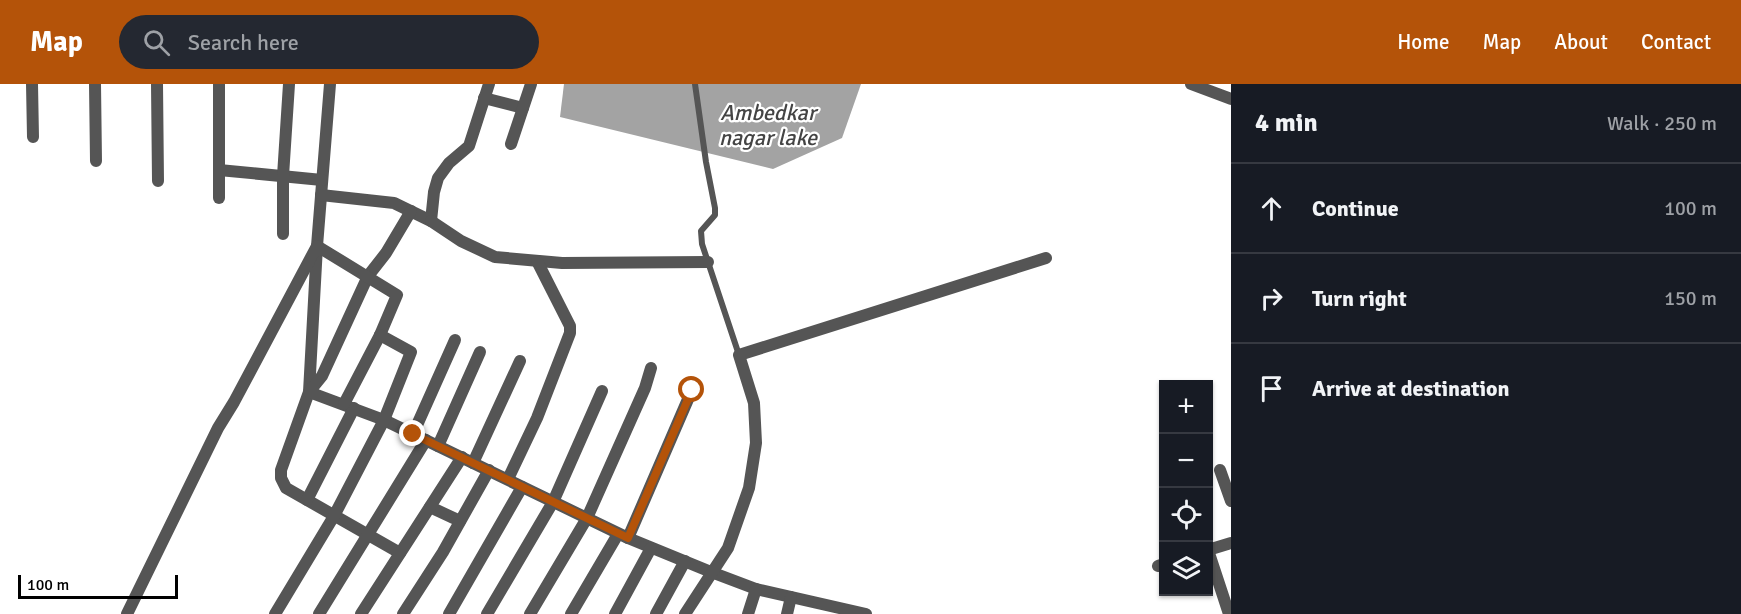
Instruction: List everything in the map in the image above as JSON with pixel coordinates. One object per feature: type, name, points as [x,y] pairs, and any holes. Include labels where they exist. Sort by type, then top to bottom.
[{"type":"street","points":[[32,84],[33,137]]},
{"type":"street","points":[[95,84],[96,161]]},
{"type":"street","points":[[157,84],[158,181]]},
{"type":"street","points":[[219,84],[219,198]]},
{"type":"street","points":[[283,234],[283,177],[289,84]]},
{"type":"street","points":[[330,84],[317,246],[309,392],[280,478],[286,488],[400,553]]},
{"type":"street","points":[[430,221],[438,178],[449,163],[469,146],[489,84]]},
{"type":"street","points":[[511,144],[531,84]]},
{"type":"street","points":[[1191,84],[1231,99]]},
{"type":"street","points":[[484,98],[523,108]]},
{"type":"street","points":[[219,170],[322,180]]},
{"type":"street","points":[[321,195],[394,203],[430,221],[461,241],[495,257],[562,263],[708,262]]},
{"type":"street","points":[[309,392],[322,376],[368,276],[386,253],[411,211]]},
{"type":"street","points":[[307,500],[397,295],[317,246]]},
{"type":"street","points":[[127,614],[218,428],[317,246]]},
{"type":"street","points":[[686,614],[711,572],[729,548],[749,488],[756,443],[753,403],[739,356],[1046,258]]},
{"type":"street","points":[[508,479],[537,418],[570,333],[570,326],[537,261]]},
{"type":"street","points":[[275,614],[334,516],[384,420],[411,352],[380,335]]},
{"type":"street","points":[[413,434],[454,340]]},
{"type":"street","points":[[438,446],[480,352]]},
{"type":"street","points":[[361,614],[430,507],[467,460],[520,361]]},
{"type":"street","points":[[530,614],[586,518],[645,388],[651,368]]},
{"type":"street","points":[[571,614],[623,536],[692,390]]},
{"type":"street","points":[[309,392],[384,420],[623,536],[711,572],[756,589],[791,597],[824,610],[866,614]]},
{"type":"street","points":[[487,614],[553,502],[602,392]]},
{"type":"street","points":[[319,614],[426,440]]},
{"type":"street","points":[[403,614],[489,470]]},
{"type":"street","points":[[1220,470],[1231,501]]},
{"type":"street","points":[[449,614],[522,487]]},
{"type":"street","points":[[430,507],[460,521]]},
{"type":"street","points":[[1213,549],[1231,543]]},
{"type":"street","points":[[615,614],[651,548]]},
{"type":"street","points":[[656,614],[685,561]]},
{"type":"street","points":[[1213,563],[1229,614]]},
{"type":"street","points":[[748,614],[756,589]]},
{"type":"street","points":[[787,614],[791,597]]},
{"type":"lane","points":[[695,84],[706,162],[716,208],[715,215],[701,231],[702,244],[739,356]]},
{"type":"water","name":"Ambedkar nagar lake","points":[[564,84],[861,84],[842,138],[773,169],[560,117]]},
{"type":"route","points":[[413,434],[628,538],[692,390]]}]
